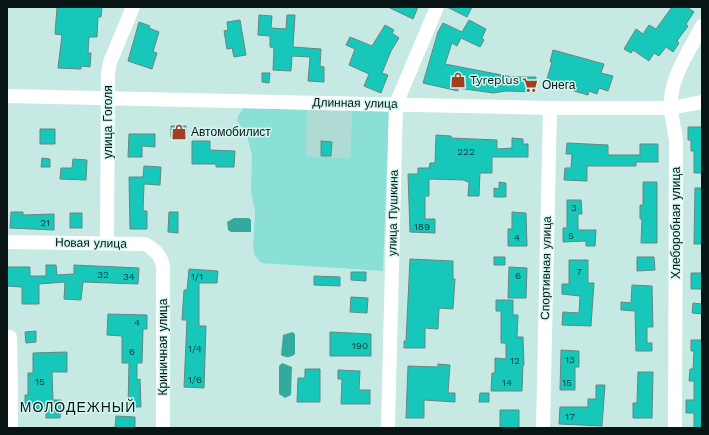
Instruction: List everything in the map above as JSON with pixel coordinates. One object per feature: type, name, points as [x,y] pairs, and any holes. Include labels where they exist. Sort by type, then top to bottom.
[{"type":"street","name":"улица Гоголя","points":[[107,243],[108,74],[110,62],[133,7]]},
{"type":"street","name":"улица Пушкина","points":[[388,428],[396,104],[437,7]]},
{"type":"street","name":"Хлеборобная улица","points":[[675,428],[676,142],[670,108],[673,87],[678,74],[702,26]]},
{"type":"street","name":"Длинная улица","points":[[7,96],[108,97],[550,108],[670,108],[702,102]]},
{"type":"street","name":"Спортивная улица","points":[[543,428],[550,108]]},
{"type":"street","name":"Новая улица","points":[[7,242],[144,244],[153,249],[160,256],[164,266]]},
{"type":"street","name":"Криничная улица","points":[[163,428],[164,266]]},
{"type":"street","points":[[10,337],[9,390],[11,428]]},
{"type":"shaded area","points":[[243,108],[307,110],[306,156],[350,158],[352,111],[389,112],[383,271],[261,263],[255,256],[253,247],[255,212],[251,191],[252,155],[246,133],[237,121]]},
{"type":"shaded area","points":[[307,110],[352,111],[350,158],[306,156]]},
{"type":"shaded area","points":[[234,218],[249,218],[251,220],[251,232],[231,232],[228,230],[227,222]]},
{"type":"shaded area","points":[[292,332],[295,334],[295,354],[290,357],[285,357],[281,355],[283,335]]},
{"type":"shaded area","points":[[282,363],[292,367],[291,395],[285,398],[279,394],[279,366]]},
{"type":"building","points":[[57,7],[102,7],[101,17],[98,17],[97,37],[89,37],[88,53],[91,53],[90,67],[81,66],[81,69],[58,68],[62,35],[55,34]]},
{"type":"building","points":[[388,7],[418,7],[413,19]]},
{"type":"building","points":[[447,7],[472,7],[467,17]]},
{"type":"building","points":[[672,7],[687,7],[694,12],[686,24],[688,26],[677,41],[679,43],[673,52],[666,47],[659,56],[654,53],[649,61],[633,50],[631,53],[624,49],[636,29],[643,34],[649,25],[656,29]]},
{"type":"building","points":[[259,15],[272,16],[271,28],[286,29],[287,15],[295,15],[293,47],[321,49],[320,66],[324,67],[324,82],[308,81],[310,57],[292,56],[291,71],[273,70],[274,48],[270,47],[270,36],[258,35]]},
{"type":"building","points":[[240,20],[246,55],[234,57],[232,48],[227,49],[224,31],[228,30],[227,22]]},
{"type":"building","points":[[469,20],[486,29],[482,38],[484,40],[480,47],[461,38],[457,46],[452,43],[445,64],[512,77],[536,77],[535,92],[506,91],[493,93],[458,88],[458,91],[423,83],[438,32],[443,23],[462,32]]},
{"type":"building","points":[[139,22],[150,26],[149,28],[159,32],[153,52],[157,53],[152,69],[128,61]]},
{"type":"building","points":[[385,25],[394,30],[392,33],[399,38],[391,51],[382,73],[388,75],[381,93],[364,86],[369,74],[349,65],[355,49],[346,45],[350,37],[372,46]]},
{"type":"building","points":[[553,50],[604,64],[601,73],[613,76],[608,91],[599,88],[597,94],[589,91],[588,95],[574,91],[575,87],[547,79],[552,62],[550,62]]},
{"type":"building","points":[[262,73],[270,73],[269,83],[262,82]]},
{"type":"building","points":[[171,126],[186,126],[186,137],[171,137]]},
{"type":"building","points":[[688,127],[702,127],[702,173],[694,173],[694,151],[691,151],[691,140],[688,140]]},
{"type":"building","points":[[40,129],[55,129],[55,144],[40,144]]},
{"type":"building","points":[[129,134],[155,134],[155,147],[142,146],[142,157],[128,157]]},
{"type":"building","points":[[436,135],[451,136],[451,138],[497,140],[497,149],[512,148],[512,138],[523,139],[523,144],[528,144],[528,157],[492,157],[492,173],[480,173],[479,196],[468,196],[469,182],[465,180],[429,179],[429,196],[425,196],[425,219],[435,219],[435,233],[410,232],[408,174],[418,174],[418,168],[429,168],[430,163],[435,163]]},
{"type":"building","points":[[192,141],[210,141],[210,150],[235,151],[234,167],[216,167],[216,164],[192,164]]},
{"type":"building","points":[[321,141],[332,142],[331,156],[321,156]]},
{"type":"building","points":[[567,143],[608,145],[608,155],[640,155],[640,144],[658,144],[658,162],[636,162],[636,166],[587,166],[587,181],[564,180],[565,168],[571,168],[572,154],[566,154]]},
{"type":"building","points":[[42,158],[50,159],[50,167],[41,167]]},
{"type":"building","points":[[73,159],[87,160],[86,180],[60,179],[61,168],[72,168]]},
{"type":"building","points":[[144,166],[161,167],[160,185],[144,184],[143,211],[147,211],[147,229],[130,229],[129,177],[143,177]]},
{"type":"building","points":[[499,182],[506,183],[506,197],[494,197],[494,188],[499,189]]},
{"type":"building","points":[[643,182],[657,182],[657,243],[641,243],[642,219],[640,219],[640,205],[643,205]]},
{"type":"building","points":[[695,188],[702,188],[702,244],[694,244]]},
{"type":"building","points":[[567,200],[581,200],[582,214],[578,214],[578,230],[596,230],[595,246],[586,246],[586,241],[563,242],[563,228],[567,228]]},
{"type":"building","points":[[11,212],[23,212],[23,215],[54,214],[54,230],[10,228]]},
{"type":"building","points":[[169,212],[178,212],[178,233],[168,232]]},
{"type":"building","points":[[512,212],[526,213],[527,246],[508,246],[508,229],[512,229]]},
{"type":"building","points":[[70,213],[82,213],[82,228],[70,228]]},
{"type":"building","points":[[494,257],[505,257],[505,265],[494,265]]},
{"type":"building","points":[[637,257],[654,257],[655,270],[637,271]]},
{"type":"building","points":[[410,259],[453,261],[453,279],[455,279],[453,309],[439,308],[438,329],[425,328],[425,348],[404,348],[404,341],[406,341]]},
{"type":"building","points":[[569,260],[588,260],[588,283],[594,283],[591,326],[562,325],[563,312],[579,313],[580,296],[562,294],[562,284],[569,284]]},
{"type":"building","points":[[46,265],[56,265],[57,275],[74,274],[74,265],[139,268],[138,284],[83,282],[81,300],[64,299],[65,282],[39,284],[39,304],[22,304],[22,287],[7,286],[7,267],[30,267],[30,276],[46,276]]},
{"type":"building","points":[[509,267],[527,268],[526,298],[508,298]]},
{"type":"building","points":[[189,269],[218,271],[217,283],[199,283],[199,326],[206,326],[204,388],[184,387],[187,320],[182,320],[184,290],[187,290]]},
{"type":"building","points":[[351,272],[366,272],[366,281],[351,280]]},
{"type":"building","points":[[691,273],[702,273],[702,289],[691,289]]},
{"type":"building","points":[[314,276],[340,277],[340,286],[314,285]]},
{"type":"building","points":[[632,285],[652,286],[653,327],[647,327],[647,343],[652,343],[652,351],[636,351],[635,311],[621,310],[621,302],[631,303]]},
{"type":"building","points":[[351,297],[368,298],[367,313],[350,312]]},
{"type":"building","points":[[496,300],[513,300],[513,315],[518,315],[517,337],[523,337],[524,365],[522,391],[491,391],[492,373],[495,373],[495,358],[506,359],[506,343],[501,343],[501,311],[496,311]]},
{"type":"building","points":[[693,303],[702,304],[702,314],[692,313]]},
{"type":"building","points":[[108,314],[147,315],[147,329],[143,329],[142,363],[137,363],[137,380],[140,379],[141,407],[128,407],[129,363],[122,363],[122,336],[107,335]]},
{"type":"building","points":[[36,331],[36,342],[26,343],[25,332]]},
{"type":"building","points":[[330,332],[371,334],[371,356],[330,356]]},
{"type":"building","points":[[691,340],[702,340],[702,427],[694,428],[694,413],[686,413],[686,400],[694,400],[694,381],[689,381],[690,369],[693,369],[694,351],[691,351]]},
{"type":"building","points":[[561,350],[579,351],[579,367],[575,367],[575,390],[560,390]]},
{"type":"building","points":[[67,352],[67,372],[52,372],[53,400],[61,400],[60,418],[46,418],[46,409],[25,409],[25,395],[28,395],[28,373],[33,373],[33,353]]},
{"type":"building","points":[[438,364],[450,365],[448,393],[455,393],[455,402],[424,400],[424,418],[406,418],[408,366],[438,367]]},
{"type":"building","points":[[305,369],[320,369],[320,402],[297,402],[298,378],[305,378]]},
{"type":"building","points":[[338,370],[360,371],[359,390],[370,390],[370,404],[341,404],[342,379],[338,379]]},
{"type":"building","points":[[638,372],[653,372],[652,418],[633,418],[633,403],[637,403]]},
{"type":"building","points":[[596,385],[605,385],[602,426],[559,424],[560,407],[588,407],[588,399],[596,399]]},
{"type":"building","points":[[480,393],[489,393],[489,402],[479,402]]},
{"type":"building","points":[[500,410],[519,410],[519,428],[500,428]]},
{"type":"building","points":[[116,416],[135,417],[135,428],[115,428]]},
{"type":"place","name":"Tyreplus","points":[[458,80]]},
{"type":"place","name":"Онега","points":[[530,85]]},
{"type":"place","name":"Автомобилист","points":[[179,132]]},
{"type":"district","name":"МОЛОДЕЖНЫЙ","points":[[78,407]]}]
